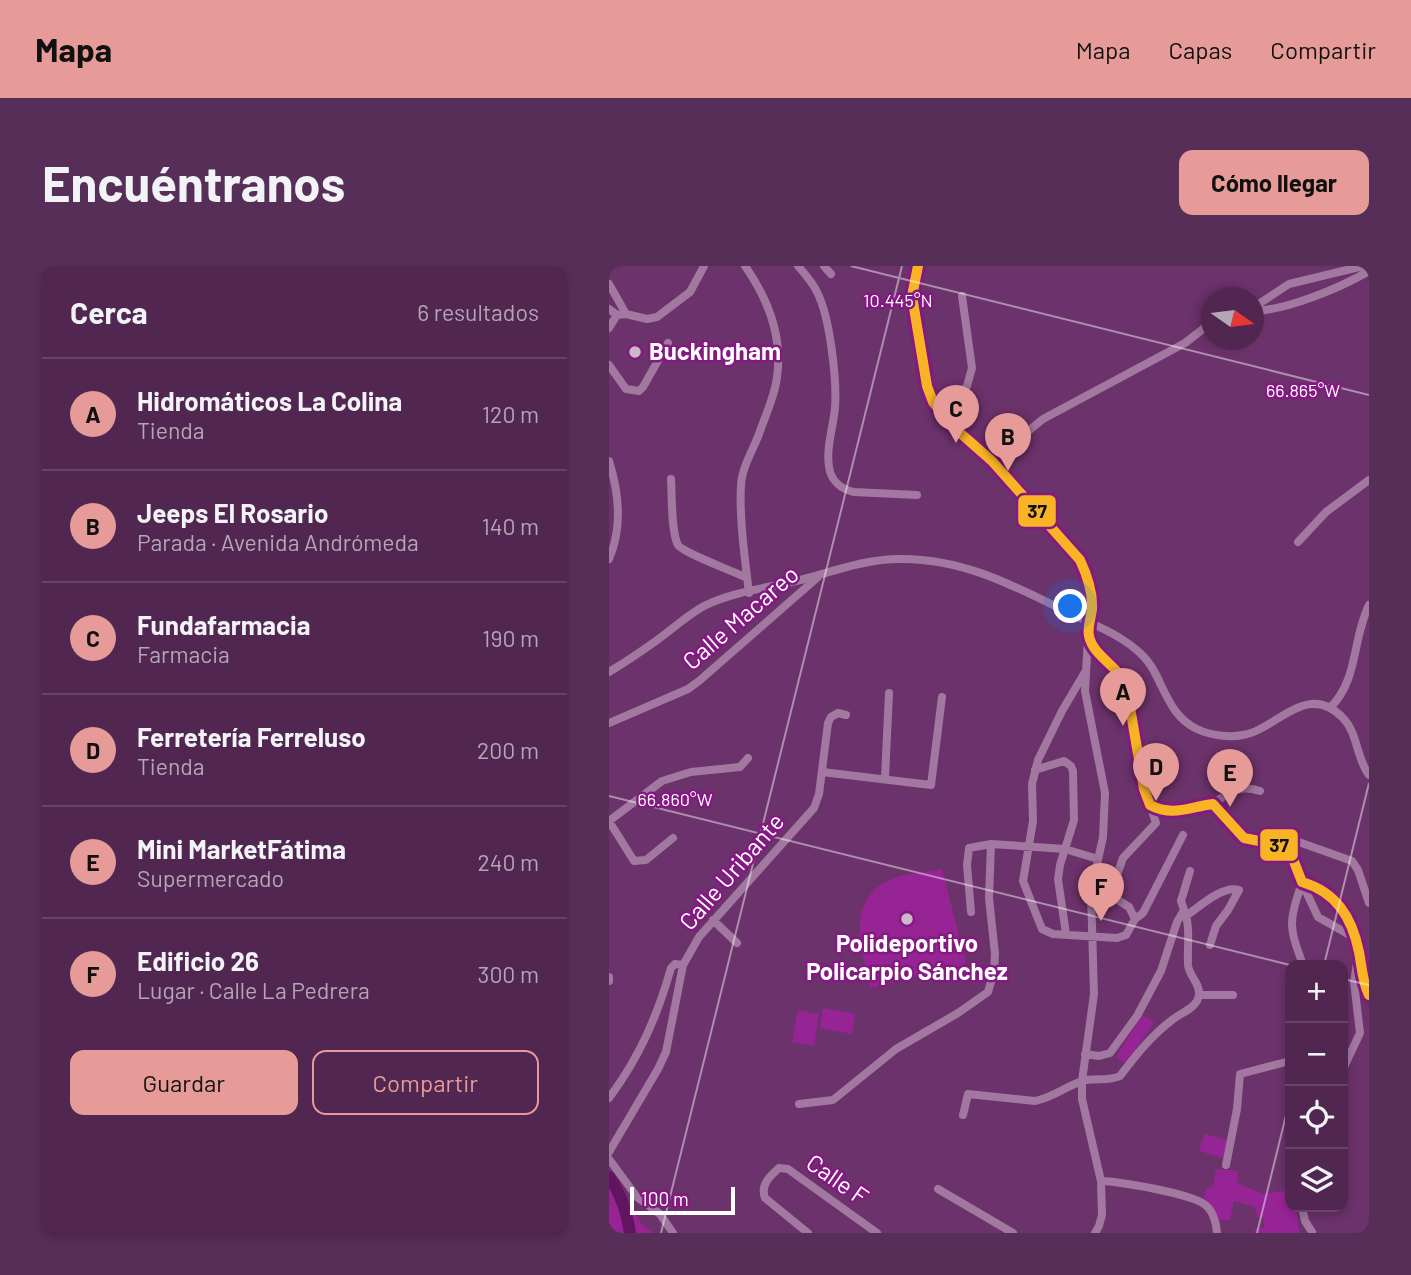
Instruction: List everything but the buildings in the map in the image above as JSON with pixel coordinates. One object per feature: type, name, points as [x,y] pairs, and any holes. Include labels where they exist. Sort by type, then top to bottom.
[{"type":"street","points":[[617,313],[647,319],[657,317],[690,292],[703,266]]},
{"type":"street","points":[[745,266],[758,285],[771,313],[778,349],[775,386],[741,485],[749,593]]},
{"type":"street","points":[[798,266],[819,296],[834,364],[835,405],[829,459],[834,480],[844,490],[853,492],[917,495]]},
{"type":"street","points":[[824,266],[831,274]]},
{"type":"street","points":[[918,266],[912,296],[927,386],[933,402],[942,416],[992,461],[1080,560],[1091,597],[1085,691],[1105,793],[1103,837],[1091,892],[1094,994],[1082,1081],[1082,1099],[1101,1181],[1102,1215],[1095,1233]]},
{"type":"street","points":[[1264,302],[1289,284],[1359,267],[1369,270]]},
{"type":"street","points":[[1264,308],[1282,306],[1334,289],[1369,270]]},
{"type":"street","points":[[609,284],[617,313],[609,328]]},
{"type":"street","points":[[942,416],[963,392],[972,368],[962,296]]},
{"type":"street","points":[[992,461],[1043,419],[1185,343],[1201,331]]},
{"type":"street","points":[[609,365],[627,389],[639,391],[668,343]]},
{"type":"street","points":[[609,461],[617,496],[618,520],[614,547],[609,559]]},
{"type":"street","points":[[671,480],[675,533],[679,546],[688,554],[706,559],[747,578]]},
{"type":"street","points":[[1298,542],[1326,512],[1369,480]]},
{"type":"street","points":[[609,672],[705,606],[887,560],[933,561],[992,575],[1089,620],[1137,650],[1153,670],[1170,705],[1187,723],[1198,730],[1223,736],[1245,735],[1300,706],[1330,708],[1350,727],[1361,761],[1369,775]]},
{"type":"street","name":"Calle Macareo","points":[[609,723],[688,689],[820,575]]},
{"type":"street","points":[[1330,708],[1339,699],[1354,667],[1369,605]]},
{"type":"street","points":[[1089,634],[1095,648],[1125,682],[1144,789],[1156,823],[1123,858],[1110,895],[1129,907],[1135,919]]},
{"type":"street","points":[[1086,670],[1062,711],[1035,770],[1032,784],[1033,821],[1023,881],[1042,929],[1053,934],[1122,937],[1135,919],[1144,912],[1183,835]]},
{"type":"street","points":[[885,779],[889,693]]},
{"type":"street","points":[[822,772],[931,785],[942,697]]},
{"type":"street","name":"Calle Uribante","points":[[609,1152],[666,1052],[683,965],[692,946],[814,807],[819,794],[831,717],[838,713],[846,715]]},
{"type":"street","points":[[673,838],[646,860],[634,861],[609,821],[663,780],[691,772],[740,767],[748,758]]},
{"type":"street","points":[[1035,770],[1064,761],[1071,766],[1075,785],[1074,820],[1058,879],[1066,934]]},
{"type":"street","points":[[1150,805],[1172,812],[1213,804],[1237,789],[1249,787],[1260,791]]},
{"type":"street","points":[[1213,804],[1244,838],[1279,845],[1297,841],[1352,861],[1358,870],[1369,904]]},
{"type":"street","points":[[971,912],[967,865],[969,848],[991,844],[1065,849],[1098,859]]},
{"type":"street","points":[[799,1104],[833,1100],[896,1049],[988,992],[995,954],[989,898],[991,844]]},
{"type":"street","points":[[1279,845],[1293,859],[1318,917],[1355,938]]},
{"type":"street","points":[[963,1115],[968,1094],[1035,1101],[1082,1081],[1119,1077],[1149,1039],[1195,1005],[1199,988],[1188,966],[1185,913],[1181,901],[1191,871]]},
{"type":"street","points":[[1302,882],[1319,888],[1337,902],[1347,916],[1369,995]]},
{"type":"street","points":[[1301,960],[1290,922],[1302,882]]},
{"type":"street","points":[[1085,1054],[1107,1055],[1122,1038],[1153,990],[1177,922],[1185,913],[1231,889],[1240,890],[1216,926],[1210,945]]},
{"type":"street","points":[[713,920],[737,943]]},
{"type":"street","points":[[1348,1058],[1360,1033],[1354,982],[1359,953]]},
{"type":"street","points":[[609,1098],[631,1069],[647,1036],[671,968],[675,964],[683,965]]},
{"type":"street","points":[[1199,995],[1233,995]]},
{"type":"street","points":[[1226,1165],[1235,1126],[1240,1074],[1285,1063]]},
{"type":"street","points":[[609,1159],[637,1197],[660,1214],[673,1233]]},
{"type":"street","name":"Calle F","points":[[808,1233],[765,1198],[763,1188],[768,1177],[779,1168],[788,1169],[877,1233]]},
{"type":"street","points":[[1101,1181],[1137,1185],[1203,1203],[1214,1218],[1217,1233]]},
{"type":"street","points":[[938,1189],[1013,1233]]},
{"type":"street","points":[[1304,1212],[1312,1232]]},
{"type":"shaded area","name":"Polideportivo Policarpio Sánchez","points":[[942,869],[966,964],[870,988],[860,928],[866,901],[889,880]]},
{"type":"shaded area","points":[[823,1008],[855,1014],[852,1034],[820,1028]]},
{"type":"shaded area","points":[[798,1010],[819,1014],[814,1046],[792,1042]]},
{"type":"shaded area","points":[[1142,1015],[1154,1022],[1126,1064],[1116,1057]]},
{"type":"shaded area","points":[[1204,1134],[1228,1140],[1223,1158],[1199,1151]]},
{"type":"shaded area","points":[[1216,1169],[1238,1171],[1237,1183],[1263,1194],[1285,1191],[1285,1212],[1297,1212],[1299,1233],[1255,1233],[1255,1229],[1264,1228],[1263,1217],[1258,1218],[1255,1207],[1234,1201],[1230,1220],[1216,1220],[1214,1211],[1203,1198],[1207,1188],[1213,1187]]},
{"type":"shaded area","points":[[609,1176],[642,1224],[653,1233],[609,1233]]},
{"type":"waterway","points":[[609,1177],[623,1204],[630,1233]]},
{"type":"transit line","name":"37","points":[[918,266],[912,296],[927,386],[933,402],[950,424],[992,461],[1080,560],[1092,596],[1089,636],[1095,649],[1126,684],[1144,789],[1150,805],[1174,811],[1213,804],[1244,838],[1279,845],[1286,850],[1293,859],[1302,882],[1324,892],[1347,917],[1356,939],[1369,995]]},
{"type":"place","name":"Buckingham","points":[[635,352]]},
{"type":"place","name":"Fundafarmacia","points":[[956,443]]},
{"type":"place","name":"Jeeps El Rosario","points":[[1008,471]]},
{"type":"place","name":"Hidromáticos La Colina","points":[[1123,726]]},
{"type":"place","name":"Ferretería Ferreluso","points":[[1156,801]]},
{"type":"place","name":"Mini MarketFátima","points":[[1230,807]]},
{"type":"place","name":"Polideportivo Policarpio Sánchez","points":[[907,919]]},
{"type":"place","name":"Edificio 26","points":[[1101,921]]}]
